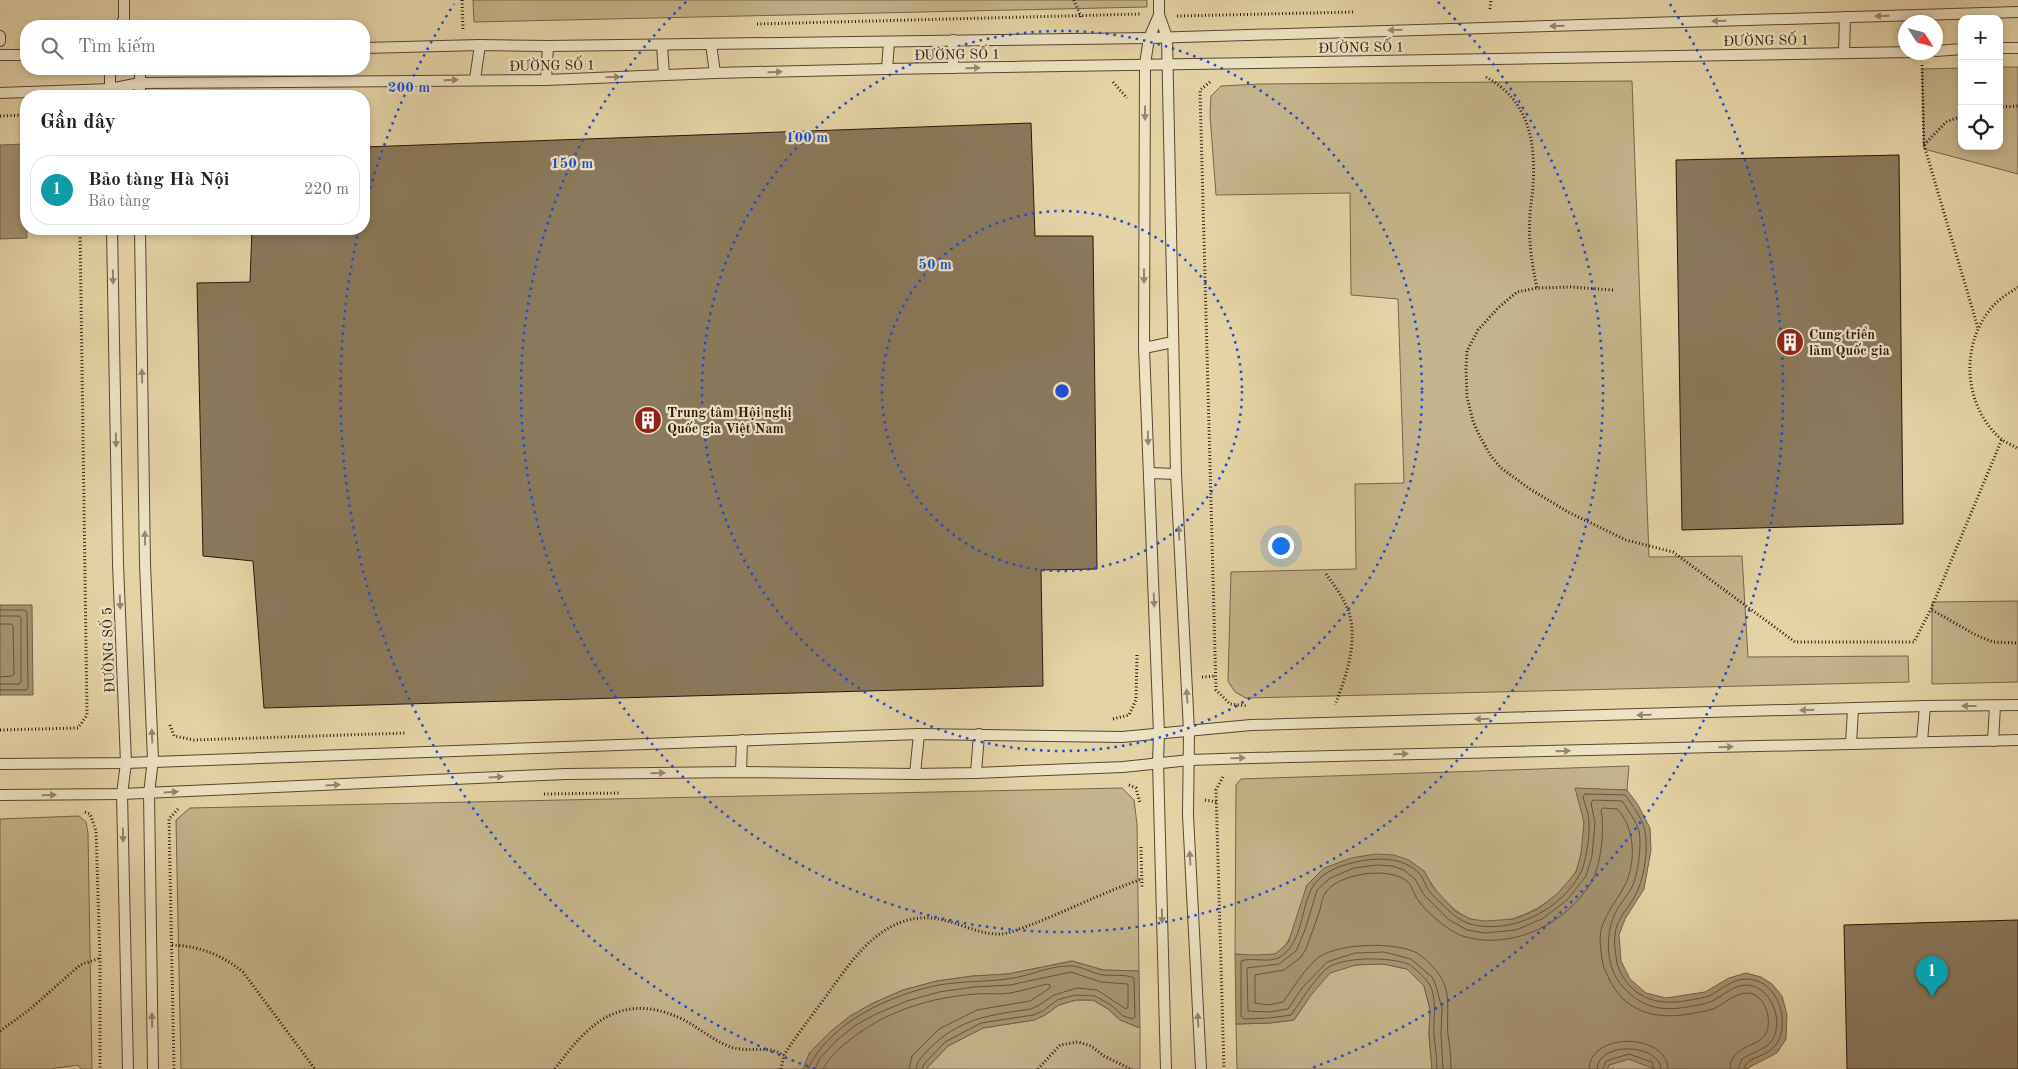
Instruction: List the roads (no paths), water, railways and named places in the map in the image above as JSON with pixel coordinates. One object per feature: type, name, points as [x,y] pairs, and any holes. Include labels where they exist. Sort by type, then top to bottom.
[{"type":"lane","points":[[124,0],[124,20]]},
{"type":"lane","points":[[1159,0],[1159,15],[1166,37],[1176,474],[1189,731],[1188,815],[1201,1069]]},
{"type":"lane","name":"ĐƯỜNG SỐ 1","points":[[1996,15],[2018,12]]},
{"type":"lane","points":[[1159,15],[1149,38],[1145,64],[1144,348],[1160,734],[1158,762],[1166,1069]]},
{"type":"lane","name":"ĐƯỜNG SỐ 1","points":[[370,48],[480,44],[548,46],[662,45],[1149,38],[1844,17],[1958,16]]},
{"type":"lane","points":[[1844,17],[1844,52]]},
{"type":"lane","points":[[0,36],[0,41]]},
{"type":"lane","points":[[953,40],[953,68]]},
{"type":"lane","points":[[887,70],[889,42]]},
{"type":"lane","points":[[475,79],[480,44]]},
{"type":"lane","points":[[711,44],[716,73]]},
{"type":"lane","points":[[662,45],[664,75]]},
{"type":"lane","points":[[546,80],[548,46]]},
{"type":"lane","points":[[2003,48],[2018,48]]},
{"type":"lane","points":[[1943,50],[1958,49]]},
{"type":"lane","name":"ĐƯỜNG SỐ 1","points":[[117,90],[140,83],[475,79],[546,80],[716,73],[1145,64],[1898,52]]},
{"type":"lane","points":[[0,55],[20,55]]},
{"type":"lane","points":[[110,75],[110,90]]},
{"type":"lane","points":[[140,75],[140,90]]},
{"type":"lane","name":"ĐƯỜNG SỐ 1","points":[[0,93],[20,93]]},
{"type":"lane","name":"ĐƯỜNG SỐ 5","points":[[112,235],[118,564],[126,762],[122,794],[128,1069]]},
{"type":"lane","points":[[140,235],[145,564],[153,760],[149,793],[153,1069]]},
{"type":"lane","points":[[1144,348],[1173,342]]},
{"type":"lane","points":[[1149,473],[1176,474]]},
{"type":"lane","points":[[0,764],[126,762],[920,734],[1122,737],[1251,725],[2018,705]]},
{"type":"lane","points":[[1922,741],[1925,706]]},
{"type":"lane","points":[[1993,741],[1995,706]]},
{"type":"lane","points":[[1852,744],[1853,709]]},
{"type":"lane","points":[[916,774],[920,734]]},
{"type":"lane","points":[[976,773],[979,734]]},
{"type":"lane","points":[[741,772],[742,740]]},
{"type":"lane","points":[[0,795],[149,793],[566,774],[741,772],[976,773],[1123,767],[1190,760],[2018,740]]},
{"type":"water","points":[[20,144],[20,235],[27,235],[27,238],[0,239],[0,145]]},
{"type":"water","points":[[0,605],[32,605],[33,695],[0,695]]},
{"type":"water","points":[[1575,788],[1627,790],[1638,805],[1650,828],[1651,850],[1644,889],[1625,919],[1619,935],[1621,961],[1630,979],[1646,993],[1666,998],[1705,992],[1729,978],[1746,973],[1761,977],[1772,984],[1782,996],[1787,1015],[1786,1039],[1777,1053],[1746,1069],[1654,1069],[1629,1059],[1609,1065],[1607,1069],[1432,1069],[1429,1035],[1430,1009],[1424,986],[1407,969],[1383,964],[1356,965],[1330,973],[1311,995],[1294,1020],[1236,1024],[1235,954],[1275,954],[1288,943],[1307,885],[1324,868],[1351,858],[1376,854],[1394,855],[1409,860],[1424,871],[1433,887],[1455,911],[1470,919],[1485,921],[1515,919],[1538,909],[1558,893],[1576,872],[1581,854],[1584,822]]},
{"type":"water","points":[[1072,961],[1103,970],[1139,971],[1140,1028],[1120,1020],[1108,1009],[1093,1000],[1076,1000],[1059,1005],[1034,1020],[983,1028],[948,1046],[926,1069],[803,1069],[810,1052],[850,1016],[871,1004],[903,990],[937,981],[1008,974]]},
{"type":"place","name":"Cung triển lãm Quốc gia","points":[[1790,342]]},
{"type":"place","name":"Trung tâm Hội nghị Quốc gia Việt Nam","points":[[648,420]]},
{"type":"place","name":"Bảo tàng Hà Nội","points":[[1932,997]]}]
